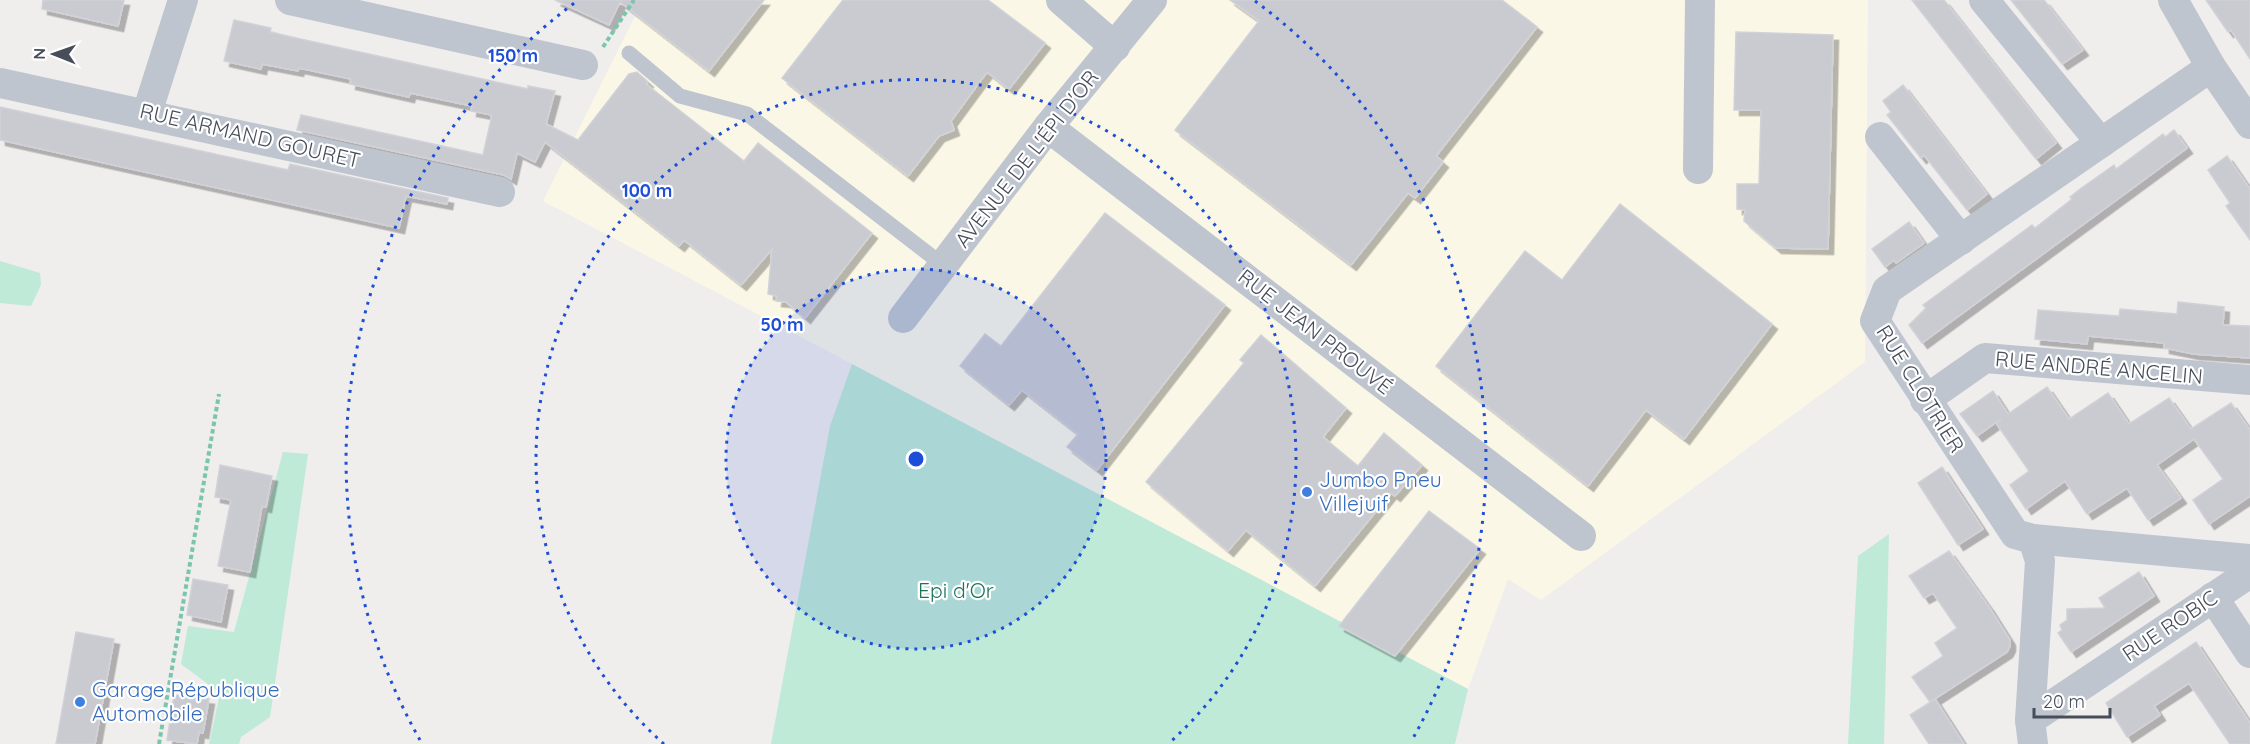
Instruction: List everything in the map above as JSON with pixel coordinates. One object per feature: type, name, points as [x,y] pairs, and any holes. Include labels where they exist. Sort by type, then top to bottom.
[{"type":"street","points":[[147,113],[183,0]]},
{"type":"street","points":[[290,0],[593,56]]},
{"type":"street","points":[[1061,0],[1115,47]]},
{"type":"street","name":"AVENUE DE L'ÉPI D'OR","points":[[903,318],[1048,127],[1152,0]]},
{"type":"street","points":[[1698,169],[1700,0]]},
{"type":"street","points":[[1984,0],[2101,143]]},
{"type":"street","points":[[2173,0],[2211,66],[2250,124]]},
{"type":"street","name":"RUE CLÔTRIER","points":[[2033,539],[2015,534],[1875,321],[1887,290],[2211,66]]},
{"type":"street","name":"RUE ARMAND GOURET","points":[[0,83],[147,113],[500,192]]},
{"type":"street","name":"RUE JEAN PROUVÉ","points":[[1048,127],[1581,536]]},
{"type":"street","points":[[1880,137],[1961,240]]},
{"type":"street","name":"RUE ANDRÉ ANCELIN","points":[[1925,400],[1985,358],[2250,380]]},
{"type":"street","points":[[2031,732],[2040,561],[2033,539],[2250,559]]},
{"type":"street","name":"RUE ROBIC","points":[[2031,732],[2213,597],[2250,573]]},
{"type":"street","points":[[2213,597],[2250,653]]},
{"type":"lane","points":[[629,53],[680,96],[747,114],[943,265]]},
{"type":"path","points":[[593,56],[634,0]]},
{"type":"path","points":[[159,744],[219,394]]},
{"type":"shaded area","points":[[643,0],[1868,0],[1865,362],[1541,600],[1508,579],[1468,689],[543,201]]},
{"type":"green space","points":[[0,261],[40,273],[41,285],[31,306],[0,303]]},
{"type":"green space","name":"Epi d'Or","points":[[852,364],[1468,689],[1455,744],[771,744],[830,426]]},
{"type":"green space","points":[[283,452],[308,454],[270,717],[241,737],[239,744],[209,744],[220,693],[181,664],[188,626],[234,632]]},
{"type":"green space","points":[[1889,534],[1884,744],[1848,744],[1858,556]]},
{"type":"building","points":[[43,0],[124,0],[118,26],[42,9]]},
{"type":"building","points":[[555,0],[764,0],[709,71],[620,2],[609,25]]},
{"type":"building","points":[[843,0],[988,0],[1045,43],[1009,89],[987,72],[951,121],[954,130],[939,136],[908,176],[782,78]]},
{"type":"building","points":[[1230,0],[1502,0],[1537,27],[1436,156],[1443,162],[1415,198],[1408,193],[1351,265],[1175,130],[1259,21]]},
{"type":"building","points":[[1912,0],[1944,0],[2056,143],[2036,159]]},
{"type":"building","points":[[2011,0],[2044,0],[2083,50],[2062,64]]},
{"type":"building","points":[[2206,0],[2250,0],[2250,59],[2231,30],[2228,32]]},
{"type":"building","points":[[234,20],[271,28],[270,32],[305,40],[528,89],[528,86],[555,91],[546,124],[578,140],[629,74],[637,72],[648,82],[646,84],[744,161],[758,143],[872,233],[805,318],[786,302],[776,301],[777,296],[768,294],[772,249],[741,285],[684,240],[679,246],[545,142],[535,162],[517,153],[511,179],[504,175],[297,130],[301,115],[483,155],[492,115],[471,111],[472,106],[410,93],[409,97],[350,84],[351,79],[299,68],[298,71],[262,64],[261,69],[224,61]]},
{"type":"building","points":[[1736,32],[1833,35],[1828,249],[1776,248],[1744,221],[1745,210],[1737,209],[1737,184],[1759,184],[1761,110],[1734,110]]},
{"type":"building","points":[[1903,85],[1987,194],[1967,210],[1924,155],[1921,158],[1887,115],[1891,112],[1883,101]]},
{"type":"building","points":[[0,107],[288,170],[290,164],[448,198],[447,204],[406,196],[399,228],[0,140]]},
{"type":"building","points":[[2174,130],[2187,148],[1922,343],[1909,325],[1926,308],[1923,305],[2032,225],[2035,228],[2072,199],[2070,197],[2080,189],[2114,165],[2116,169],[2163,134],[2165,137]]},
{"type":"building","points":[[2227,156],[2250,189],[2250,240],[2226,206],[2230,203],[2208,170]]},
{"type":"building","points":[[1620,204],[1772,324],[1684,439],[1646,410],[1588,486],[1436,366],[1525,251],[1562,280]]},
{"type":"building","points":[[1105,213],[1225,305],[1097,470],[1067,447],[1078,434],[1022,390],[1009,405],[960,366],[985,334],[1001,346]]},
{"type":"building","points":[[1909,222],[1924,243],[1896,263],[1894,260],[1885,267],[1872,249]]},
{"type":"building","points":[[2178,302],[2224,307],[2223,325],[2250,326],[2250,358],[2194,354],[2164,348],[2164,343],[2088,336],[2087,344],[2035,339],[2038,310],[2119,316],[2120,309],[2177,314]]},
{"type":"building","points":[[1261,335],[1346,408],[1323,437],[1358,466],[1384,433],[1422,465],[1395,496],[1391,493],[1315,586],[1246,530],[1228,551],[1146,482],[1244,363],[1240,360]]},
{"type":"building","points":[[2047,387],[2069,419],[2108,393],[2129,424],[2169,398],[2191,429],[2231,403],[2250,430],[2250,496],[2209,524],[2193,500],[2223,479],[2194,439],[2157,465],[2181,498],[2148,520],[2127,488],[2087,514],[2065,481],[2026,509],[2010,485],[2029,471],[1996,423],[2001,419],[1977,436],[1960,414],[1993,391],[2008,414]]},
{"type":"building","points":[[220,465],[272,476],[266,507],[262,506],[250,572],[218,566],[231,500],[215,497]]},
{"type":"building","points":[[1942,467],[1983,529],[1958,545],[1918,483]]},
{"type":"building","points":[[1429,511],[1480,549],[1395,656],[1339,626]]},
{"type":"building","points":[[1949,551],[1989,607],[2010,640],[2010,646],[2007,652],[1930,702],[1912,677],[1943,656],[1935,643],[1957,628],[1933,593],[1924,598],[1909,576]]},
{"type":"building","points":[[2139,572],[2154,596],[2071,652],[2058,633],[2062,630],[2060,625],[2067,620],[2067,609],[2105,608],[2099,598]]},
{"type":"building","points":[[193,579],[228,585],[221,622],[187,615]]},
{"type":"building","points":[[76,632],[114,639],[95,744],[56,744]]},
{"type":"building","points":[[2196,642],[2250,723],[2250,744],[2230,744],[2189,683],[2154,706],[2160,715],[2127,737],[2106,703]]},
{"type":"building","points":[[174,695],[209,699],[203,733],[199,732],[197,744],[167,740]]},
{"type":"building","points":[[1935,699],[1964,744],[1929,744],[1910,715]]},
{"type":"place","name":"Jumbo Pneu Villejuif","points":[[1307,492]]},
{"type":"place","name":"Garage République Automobile","points":[[80,702]]}]
